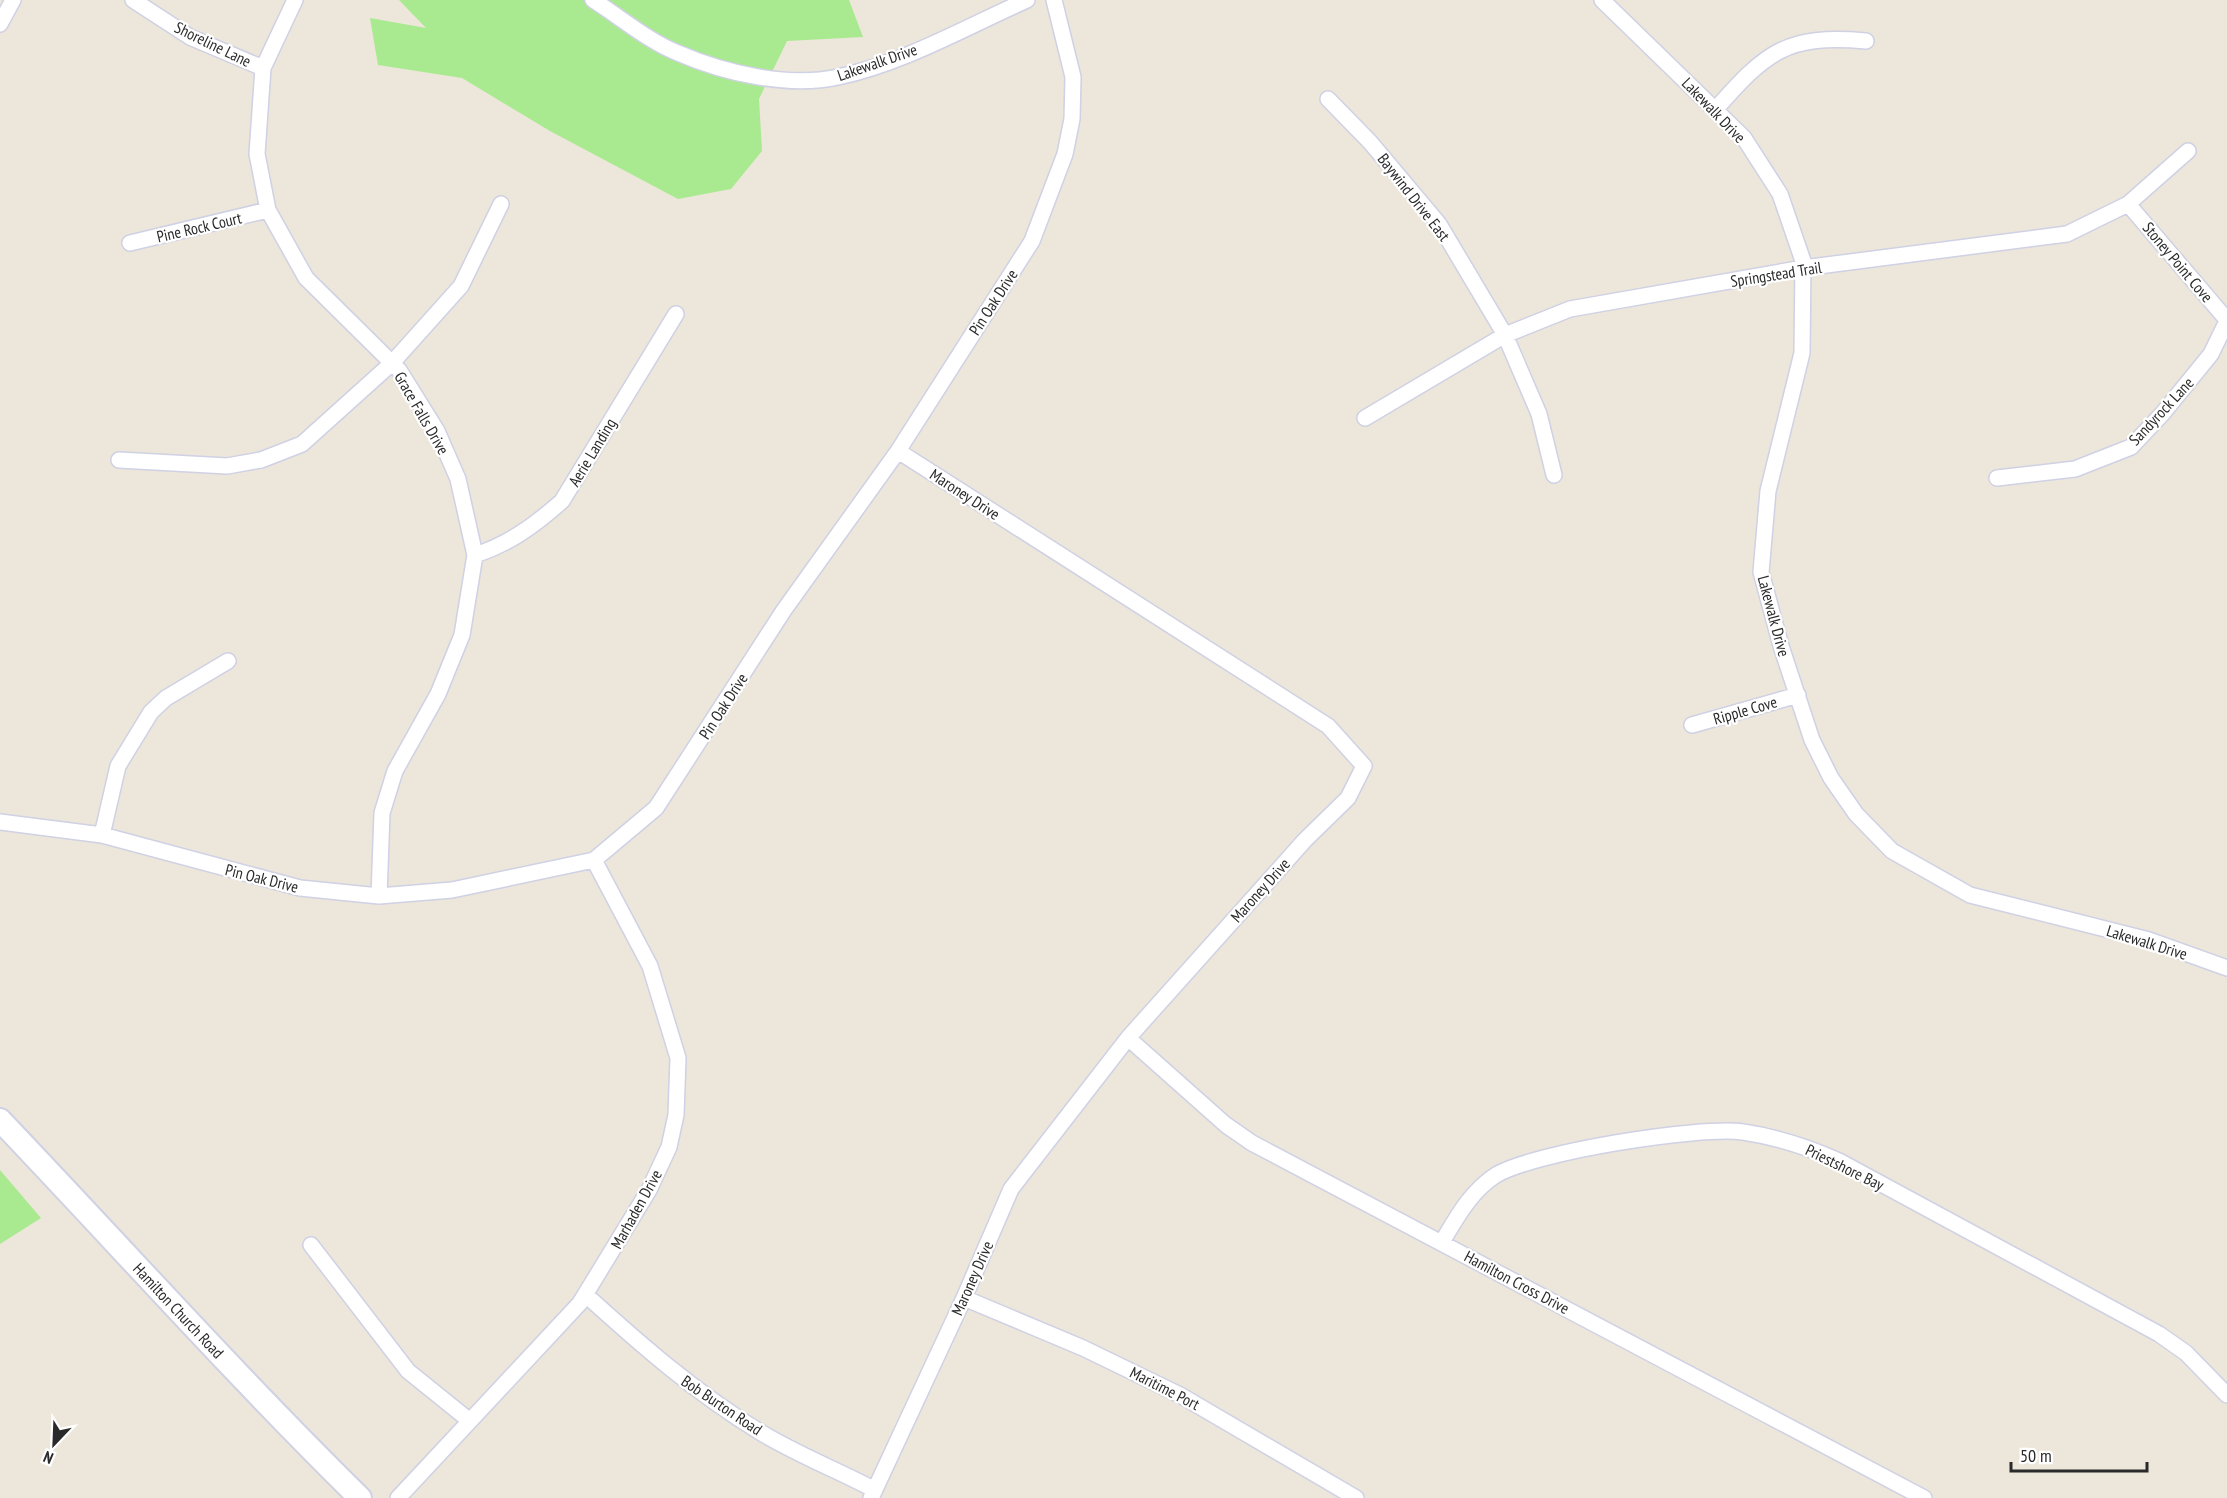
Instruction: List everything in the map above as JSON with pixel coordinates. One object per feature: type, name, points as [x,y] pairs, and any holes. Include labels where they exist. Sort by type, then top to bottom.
[{"type":"street","points":[[0,24],[14,0]]},
{"type":"street","name":"Shoreline Lane","points":[[133,0],[190,37],[263,68]]},
{"type":"street","name":"Grace Falls Drive","points":[[296,0],[263,68],[257,154],[268,210],[306,278],[392,363],[437,431],[458,479],[475,555],[462,636],[438,694],[395,771],[382,813],[379,896]]},
{"type":"street","name":"Lakewalk Drive","points":[[593,0],[676,53],[729,72],[783,80],[836,78],[891,61],[1027,0]]},
{"type":"street","name":"Pin Oak Drive","points":[[0,822],[102,835],[300,888],[379,896],[452,890],[594,860],[656,807],[784,610],[898,451],[1014,272],[1043,217],[1065,154],[1072,119],[1073,77],[1054,0]]},
{"type":"street","name":"Lakewalk Drive","points":[[1602,0],[1744,138],[1780,194],[1803,261],[1802,353],[1768,491],[1761,572],[1781,646],[1812,740],[1831,778],[1856,814],[1892,851],[1970,895],[2149,940],[2227,968]]},
{"type":"street","points":[[1715,110],[1745,76],[1777,52],[1807,40],[1866,41]]},
{"type":"street","name":"Baywind Drive East","points":[[1328,99],[1370,142],[1439,224],[1505,335],[1539,414],[1554,475]]},
{"type":"street","name":"Springstead Trail","points":[[1365,418],[1505,335],[1570,309],[1803,268],[2067,234],[2128,204],[2188,151]]},
{"type":"street","points":[[119,460],[227,466],[281,454],[316,432],[392,363],[461,286],[501,204]]},
{"type":"street","name":"Stoney Point Cove","points":[[2128,204],[2227,321]]},
{"type":"street","name":"Pine Rock Court","points":[[130,243],[268,210]]},
{"type":"street","name":"Aerie Landing","points":[[475,555],[502,546],[538,523],[562,501],[676,314]]},
{"type":"street","name":"Sandyrock Lane","points":[[1996,478],[2075,469],[2131,447],[2163,413],[2211,354],[2227,321]]},
{"type":"street","name":"Maroney Drive","points":[[873,1494],[964,1298],[1011,1189],[1128,1038],[1305,840],[1348,798],[1364,766],[1328,726],[898,451]]},
{"type":"street","points":[[102,835],[117,766],[151,712],[166,698],[228,661]]},
{"type":"street","name":"Ripple Cove","points":[[1692,725],[1798,695]]},
{"type":"street","name":"Marhaden Drive","points":[[398,1498],[586,1295],[649,1190],[669,1147],[676,1115],[678,1058],[650,966],[594,860]]},
{"type":"street","name":"Hamilton Cross Drive","points":[[1128,1038],[1226,1125],[1252,1143],[1924,1498]]},
{"type":"street","name":"Hamilton Church Road","points":[[0,1120],[261,1400],[360,1498]]},
{"type":"street","name":"Priestshore Bay","points":[[1442,1242],[1463,1206],[1479,1189],[1495,1176],[1533,1161],[1577,1151],[1704,1132],[1741,1132],[1779,1139],[1811,1148],[1839,1161],[2132,1318],[2187,1353],[2227,1395]]},
{"type":"street","points":[[310,1245],[408,1371],[470,1421]]},
{"type":"street","name":"Bob Burton Road","points":[[586,1295],[666,1367],[708,1398],[761,1433],[873,1494]]},
{"type":"street","name":"Maritime Port","points":[[964,1298],[1083,1348],[1180,1395],[1356,1498]]},
{"type":"green space","points":[[399,0],[849,0],[863,37],[787,41],[759,99],[762,151],[731,189],[678,199],[550,131],[462,78],[378,65],[370,18],[426,28]]},
{"type":"green space","points":[[0,1170],[41,1218],[0,1244]]}]
